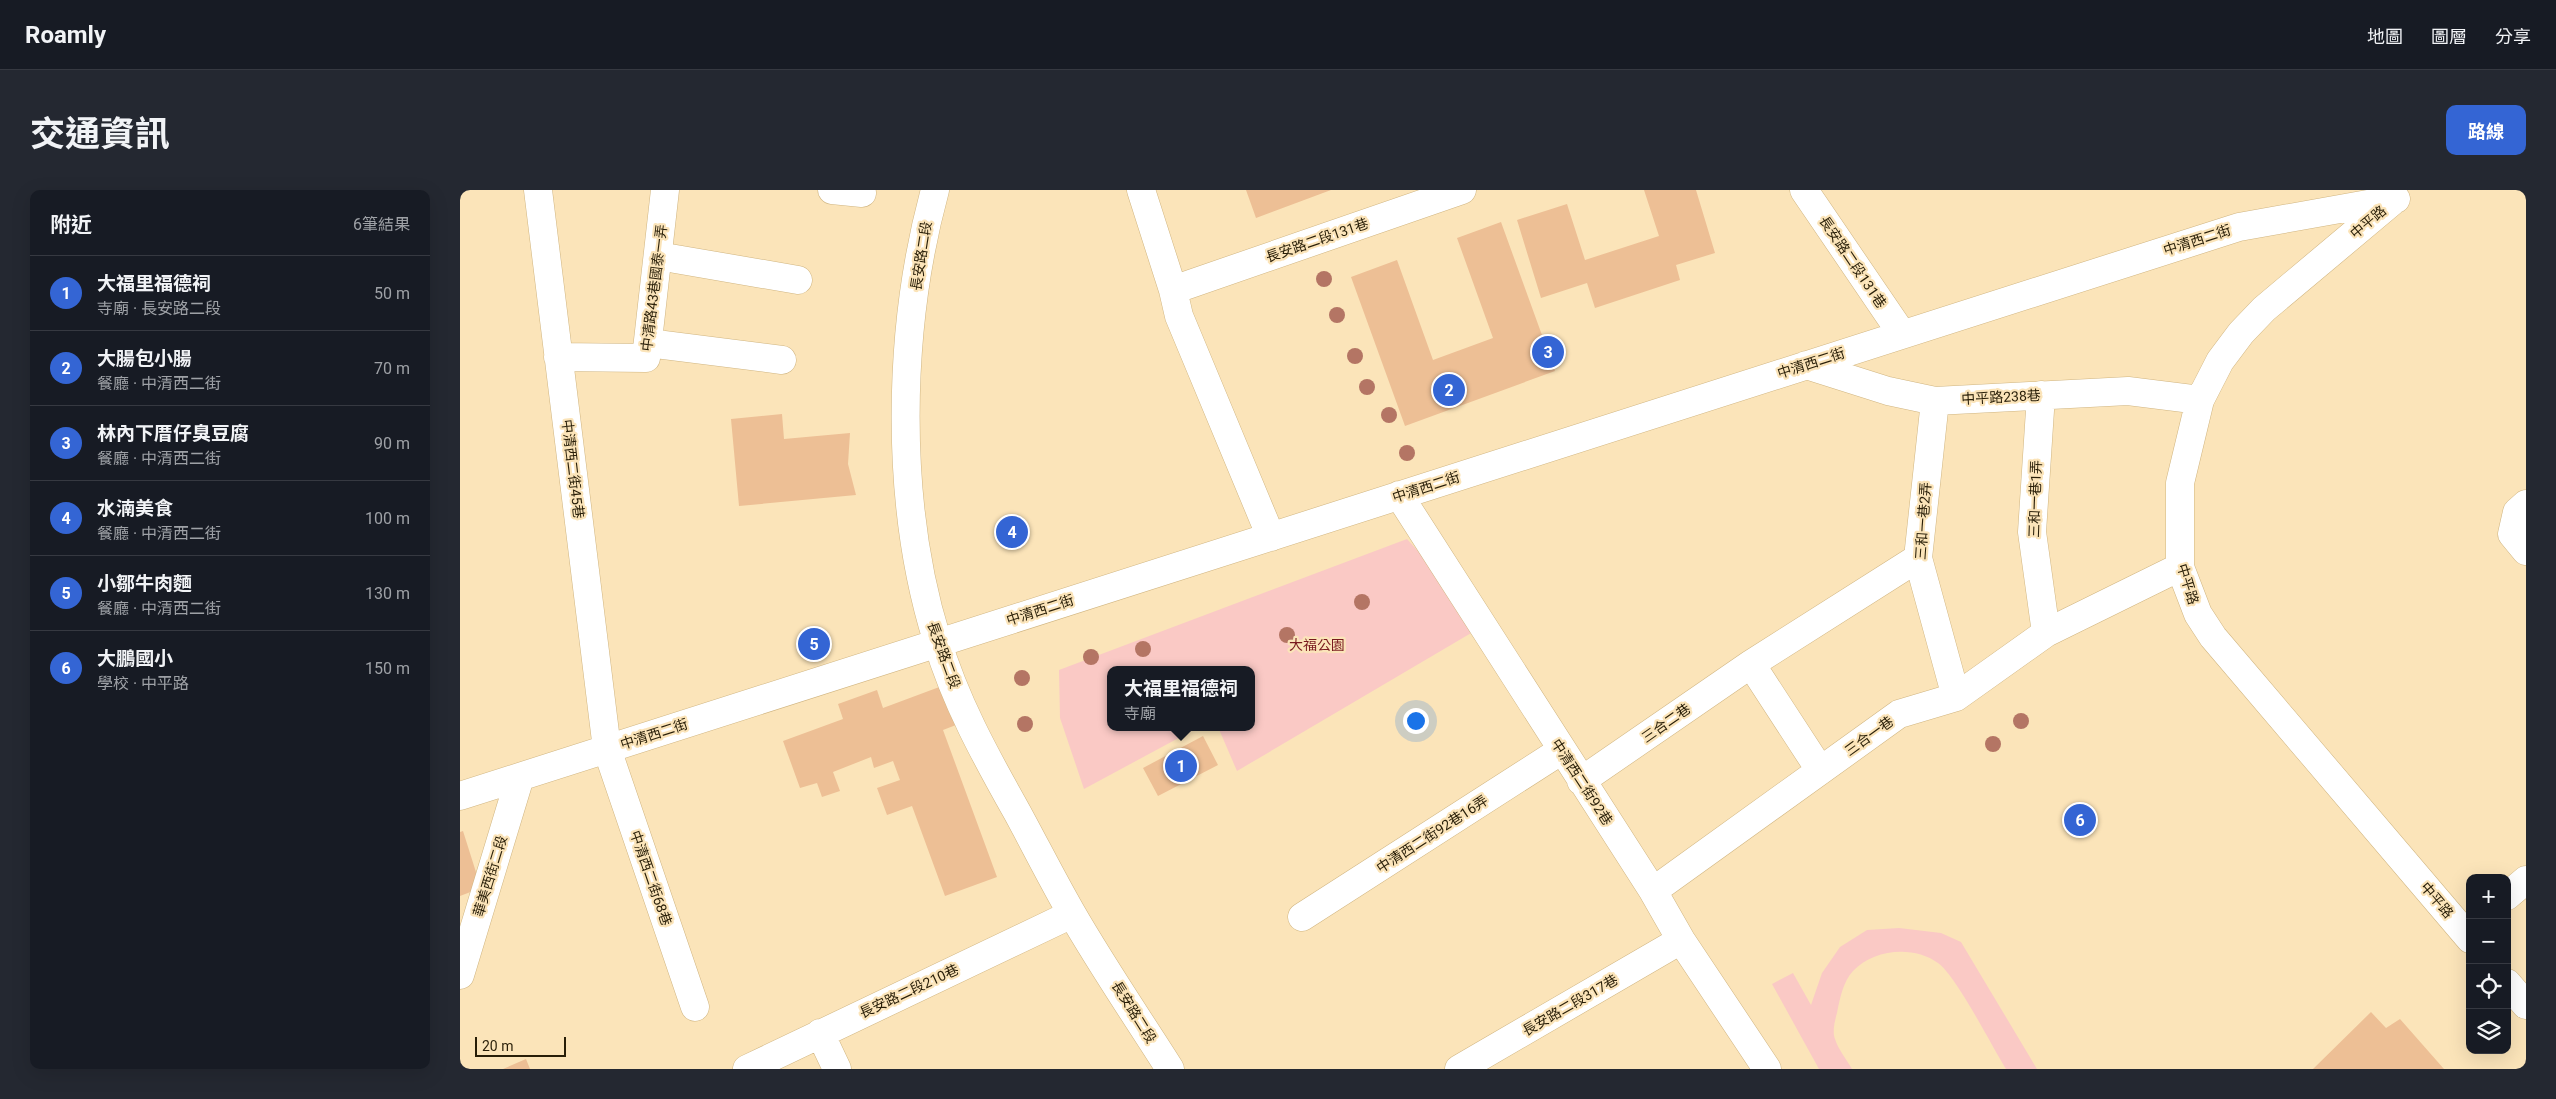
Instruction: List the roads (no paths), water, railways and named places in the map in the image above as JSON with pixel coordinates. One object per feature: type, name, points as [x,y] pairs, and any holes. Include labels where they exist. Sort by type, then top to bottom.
[{"type":"street","name":"中清西二街45巷","points":[[538,190],[607,749]]},
{"type":"street","name":"中清路43巷國泰一弄","points":[[558,357],[646,358],[665,190]]},
{"type":"street","points":[[832,190],[862,193]]},
{"type":"street","name":"長安路二段","points":[[935,190],[925,224],[907,350],[906,459],[921,586],[937,643],[971,729],[1072,914],[1170,1069]]},
{"type":"street","points":[[1140,190],[1173,290],[1179,316],[1271,536]]},
{"type":"street","name":"長安路二段131巷","points":[[1173,290],[1462,190]]},
{"type":"street","name":"長安路二段131巷","points":[[1806,191],[1902,334]]},
{"type":"street","name":"中清西二街","points":[[460,796],[2239,227],[2402,194]]},
{"type":"street","name":"中平路","points":[[2402,194],[2264,308],[2241,333],[2220,361],[2200,400],[2180,483],[2180,567],[2198,614],[2213,637],[2466,931]]},
{"type":"street","points":[[658,256],[798,280]]},
{"type":"street","points":[[648,343],[782,360]]},
{"type":"street","name":"中平路238巷","points":[[1806,365],[1888,391],[1935,401],[2128,391],[2200,400]]},
{"type":"street","name":"三和一巷1弄","points":[[2041,395],[2032,532],[2046,633]]},
{"type":"street","name":"三和一巷2弄","points":[[1935,401],[1918,558],[1956,696]]},
{"type":"street","name":"中清西二街92巷","points":[[1399,496],[1653,891],[1681,940],[1766,1069]]},
{"type":"street","points":[[2526,504],[2517,512],[2512,534],[2526,551]]},
{"type":"street","name":"三合二巷","points":[[1581,781],[1751,664],[1918,558]]},
{"type":"street","name":"三合一巷","points":[[1653,891],[1899,714],[1956,696],[2046,633],[2180,567]]},
{"type":"street","points":[[1751,664],[1820,770]]},
{"type":"street","name":"中清西二街68巷","points":[[607,749],[695,1007]]},
{"type":"street","name":"中清西二街92巷16弄","points":[[1302,917],[1562,750]]},
{"type":"street","name":"華美西街二段","points":[[460,975],[520,777]]},
{"type":"street","points":[[2511,893],[2526,880]]},
{"type":"street","name":"長安路二段210巷","points":[[746,1069],[1072,914]]},
{"type":"street","name":"長安路二段317巷","points":[[1459,1069],[1681,940]]},
{"type":"street","points":[[2511,988],[2526,1005]]},
{"type":"street","points":[[820,1033],[837,1069]]},
{"type":"place","name":"林內下厝仔臭豆腐","points":[[1548,352]]},
{"type":"place","name":"大腸包小腸","points":[[1449,390]]},
{"type":"place","name":"水湳美食","points":[[1012,532]]},
{"type":"place","name":"小鄒牛肉麵","points":[[814,644]]},
{"type":"place","name":"大福里福德祠","points":[[1181,766]]},
{"type":"place","name":"大鵬國小","points":[[2080,820]]},
{"type":"park label","name":"大福公園","points":[[1317,645]]}]
